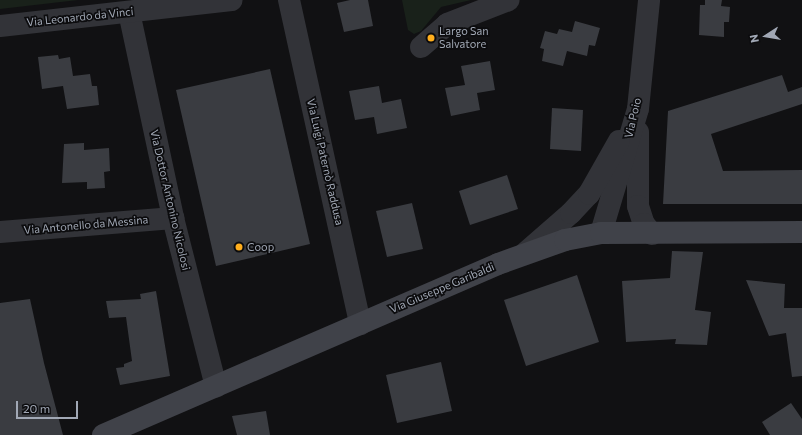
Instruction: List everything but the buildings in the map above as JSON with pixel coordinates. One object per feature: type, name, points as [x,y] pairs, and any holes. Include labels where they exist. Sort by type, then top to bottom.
[{"type":"main road","name":"Via Giuseppe Garibaldi","points":[[103,435],[523,255],[565,240],[601,233],[652,234],[802,232]]},
{"type":"street","name":"Via Leonardo da Vinci","points":[[0,26],[232,0]]},
{"type":"street","name":"Via Luigi Paternò Raddusa","points":[[289,0],[360,324]]},
{"type":"street","points":[[421,47],[447,24],[509,0]]},
{"type":"street","name":"Via Poio","points":[[601,233],[638,109],[649,0]]},
{"type":"street","name":"Via Dottor Antonino Nicolosi","points":[[129,12],[173,218],[216,387]]},
{"type":"street","points":[[638,109],[638,206],[644,224],[652,234]]},
{"type":"street","points":[[523,255],[571,213],[589,194],[638,109]]},
{"type":"street","name":"Via Antonello da Messina","points":[[0,232],[173,218]]},
{"type":"shaded area","points":[[0,0],[78,0],[0,9]]},
{"type":"shaded area","points":[[402,0],[471,0],[441,7],[421,31],[414,34],[408,30]]},
{"type":"place","name":"Largo San Salvatore","points":[[431,38]]},
{"type":"place","name":"Coop","points":[[239,247]]}]
